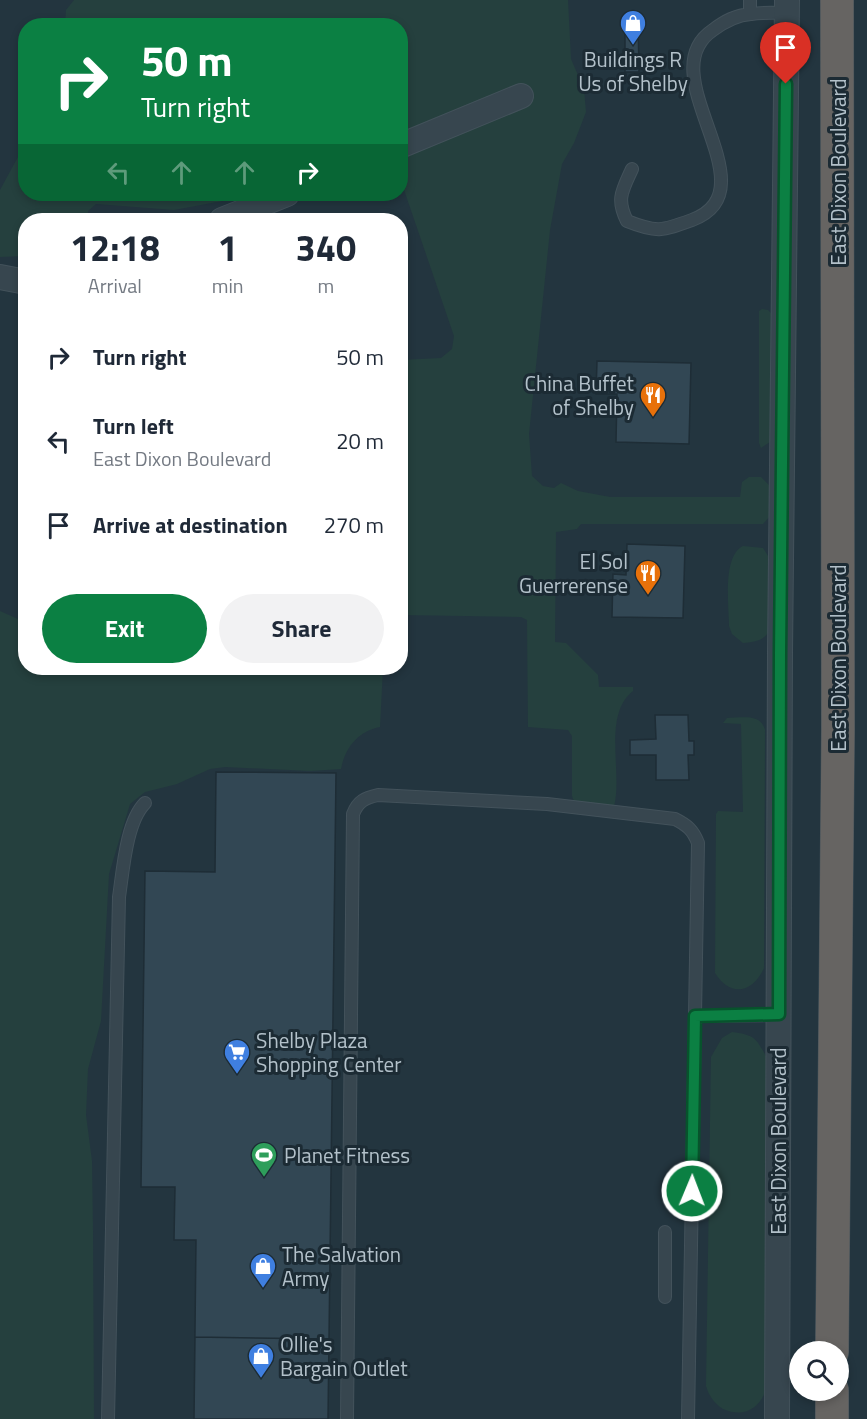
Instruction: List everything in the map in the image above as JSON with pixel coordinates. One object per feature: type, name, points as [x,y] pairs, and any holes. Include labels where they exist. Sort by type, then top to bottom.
[{"type":"highway","name":"East Dixon Boulevard","points":[[832,1341],[838,729],[837,0]]},
{"type":"highway","points":[[832,1401],[832,1419]]},
{"type":"street","name":"East Dixon Boulevard","points":[[777,1419],[780,653],[787,7]]},
{"type":"street","points":[[408,143],[521,96]]},
{"type":"street","points":[[240,213],[270,201]]},
{"type":"street","points":[[0,277],[18,280]]},
{"type":"lane","points":[[750,0],[750,14]]},
{"type":"lane","points":[[632,169],[622,191],[620,208],[627,221],[651,230],[669,229],[701,217],[715,204],[721,186],[720,164],[692,75],[693,56],[707,34],[730,18],[787,7]]},
{"type":"lane","points":[[347,1419],[353,814],[356,806],[365,798],[378,795],[547,804],[675,819],[695,834],[698,843],[688,1419]]},
{"type":"lane","points":[[108,1419],[119,897],[126,853],[135,819],[145,803]]},
{"type":"lane","points":[[695,1016],[779,1014]]},
{"type":"lane","points":[[665,1232],[665,1297]]},
{"type":"green space","points":[[74,0],[568,0],[571,59],[584,89],[586,112],[574,143],[562,164],[550,230],[529,434],[532,476],[543,486],[554,488],[561,483],[578,491],[610,497],[740,497],[742,482],[749,477],[761,477],[771,487],[771,515],[763,524],[581,524],[577,529],[556,532],[555,642],[566,643],[598,675],[599,687],[633,687],[633,691],[624,702],[618,715],[614,806],[574,802],[572,796],[572,736],[568,730],[528,727],[527,620],[521,617],[408,615],[408,360],[441,358],[452,349],[454,336],[408,201],[408,18],[66,18],[66,10]]},
{"type":"green space","points":[[18,157],[18,201],[222,201],[174,210],[96,204],[88,213],[18,213],[18,256],[0,257],[0,190]]},
{"type":"green space","points":[[768,310],[773,315],[772,436],[770,442],[761,448],[759,443],[759,311]]},
{"type":"green space","points":[[743,546],[763,548],[770,559],[769,631],[761,639],[743,643],[732,634],[729,626],[728,582],[732,560],[736,551]]},
{"type":"green space","points":[[0,611],[18,619],[18,675],[383,675],[380,727],[365,732],[354,742],[346,754],[341,769],[311,771],[225,767],[210,769],[177,784],[145,792],[130,804],[109,874],[101,1021],[88,1069],[86,1115],[92,1161],[94,1419],[0,1419]]},
{"type":"green space","points":[[727,718],[755,719],[763,725],[765,730],[764,968],[753,983],[741,989],[727,986],[715,973],[716,814],[718,811],[743,812],[741,724],[723,723]]},
{"type":"green space","points":[[732,1032],[750,1036],[767,1058],[768,1385],[757,1405],[746,1412],[739,1413],[720,1407],[712,1399],[706,1386],[711,1057],[722,1038]]},
{"type":"building","points":[[625,16],[638,16],[639,72],[625,72]]},
{"type":"building","name":"China Buffet of Shelby","points":[[597,361],[691,363],[689,444],[616,442],[617,394],[596,394]]},
{"type":"building","name":"El Sol Guerrerense","points":[[627,544],[685,546],[683,618],[612,617],[613,574],[626,575]]},
{"type":"building","points":[[655,715],[688,715],[689,741],[694,741],[694,755],[688,755],[689,780],[656,780],[656,755],[630,755],[630,740],[656,739]]},
{"type":"building","name":"Shelby Plaza Shopping Center","points":[[216,772],[336,773],[328,1419],[194,1419],[196,1240],[174,1240],[175,1187],[141,1187],[145,871],[215,872]]},
{"type":"building","name":"Ollie's Bargain Outlet","points":[[195,1337],[329,1339],[328,1419],[194,1419]]},
{"type":"place","name":"Buildings R Us of Shelby","points":[[633,46]]},
{"type":"place","name":"China Buffet of Shelby","points":[[653,418]]},
{"type":"place","name":"El Sol Guerrerense","points":[[648,596]]},
{"type":"place","name":"Shelby Plaza Shopping Center","points":[[237,1075]]},
{"type":"place","name":"Planet Fitness","points":[[264,1178]]},
{"type":"place","name":"The Salvation Army","points":[[263,1289]]},
{"type":"place","name":"Ollie's Bargain Outlet","points":[[261,1379]]},
{"type":"route","points":[[692,1191],[695,1016],[779,1014],[786,84]]}]
